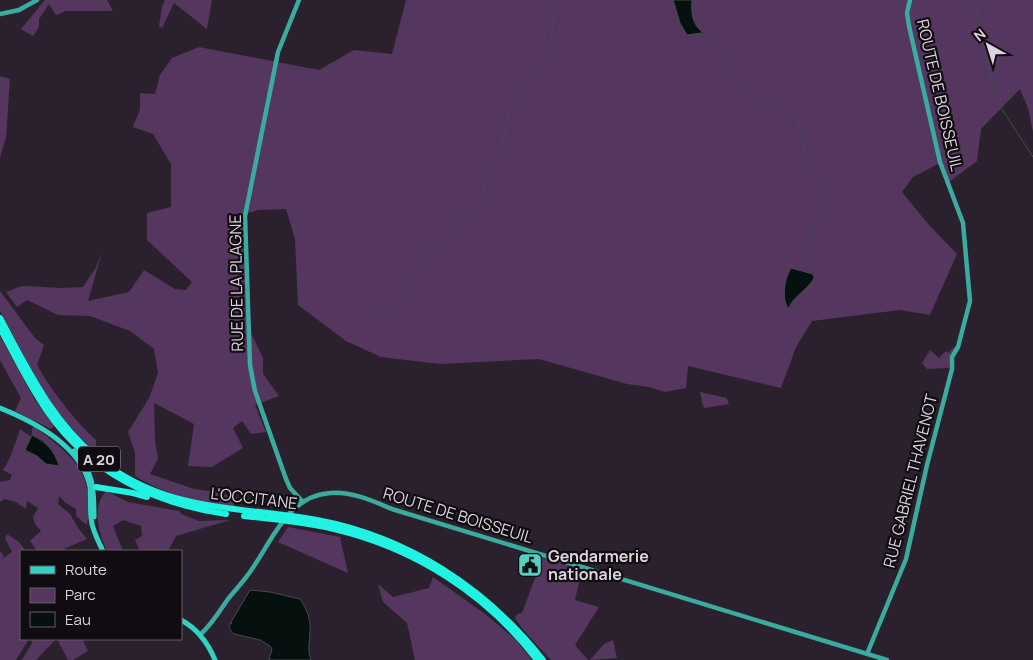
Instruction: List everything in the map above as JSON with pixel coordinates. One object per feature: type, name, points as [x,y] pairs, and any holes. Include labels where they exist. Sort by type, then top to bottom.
[{"type":"highway","name":"L'OCCITANE","points":[[0,318],[40,392],[57,417],[90,452],[122,475],[153,490],[194,504],[317,520],[362,532],[396,545],[442,568],[476,592],[510,622],[543,660]]},
{"type":"highway","name":"L'OCCITANE","points":[[0,328],[38,397],[52,418],[75,444],[98,465],[119,478],[143,492],[198,510],[326,527],[363,536],[403,552],[441,573],[473,595],[505,623],[537,660]]},
{"type":"highway","points":[[96,488],[133,493],[172,503]]},
{"type":"main road","points":[[0,14],[19,10],[37,0]]},
{"type":"main road","name":"RUE DE LA PLAGNE","points":[[299,0],[278,52],[245,216],[245,241],[250,365],[253,383],[288,484],[303,502]]},
{"type":"main road","name":"ROUTE DE BOISSEUIL","points":[[910,0],[907,13],[909,26],[934,139],[940,162],[964,223],[970,301],[958,347],[952,357],[952,370]]},
{"type":"main road","name":"RUE GABRIEL THAVENOT","points":[[868,654],[906,559],[927,465],[952,370]]},
{"type":"main road","points":[[0,407],[44,430],[73,453],[96,488],[94,501],[96,535]]},
{"type":"main road","points":[[96,488],[91,519],[103,550]]},
{"type":"main road","name":"ROUTE DE BOISSEUIL","points":[[200,634],[213,622],[253,568],[278,527],[292,510],[316,496],[330,493],[354,495],[394,509],[884,659]]},
{"type":"main road","points":[[182,621],[200,634],[215,660]]},
{"type":"green space","points":[[45,0],[107,0],[113,11],[66,11],[56,15],[49,4],[39,19],[39,27],[33,36],[21,29]]},
{"type":"green space","points":[[165,0],[212,0],[207,29],[174,3],[162,28],[159,26]]},
{"type":"green space","points":[[406,0],[1033,0],[1033,132],[1028,108],[1020,89],[981,129],[977,161],[949,182],[938,164],[913,177],[902,192],[928,224],[957,254],[930,315],[900,310],[812,321],[796,347],[781,388],[688,366],[686,388],[665,392],[649,387],[627,384],[539,359],[440,364],[381,357],[346,341],[298,305],[295,239],[286,209],[258,210],[242,215],[247,325],[263,358],[263,374],[279,396],[255,405],[266,432],[251,434],[242,421],[233,428],[243,448],[212,467],[188,466],[194,424],[154,403],[155,440],[158,459],[150,474],[194,489],[229,496],[235,506],[208,503],[183,497],[146,483],[135,476],[135,453],[128,432],[149,398],[158,373],[154,349],[130,331],[90,316],[58,315],[27,300],[17,307],[6,292],[22,286],[83,287],[95,269],[102,252],[88,301],[129,292],[144,270],[175,289],[186,290],[192,282],[147,240],[147,213],[171,207],[171,164],[153,134],[133,127],[140,109],[140,93],[155,94],[160,75],[172,58],[199,47],[319,70],[354,50],[392,54]]},
{"type":"green space","points":[[0,76],[10,79],[6,137],[0,158]]},
{"type":"green space","points":[[0,291],[35,338],[44,345],[37,365],[64,405],[96,440],[96,453],[59,414],[42,389],[0,311]]},
{"type":"green space","points":[[0,336],[35,400],[54,426],[51,429],[15,411],[21,398],[0,360]]},
{"type":"green space","points":[[955,346],[949,368],[927,369],[922,363],[930,350],[939,358]]},
{"type":"green space","points":[[700,392],[727,398],[729,404],[705,408]]},
{"type":"green space","points":[[35,427],[70,457],[84,478],[88,491],[87,525],[76,516],[76,509],[59,496],[58,504],[70,514],[87,539],[64,550],[36,550],[30,541],[41,531],[35,524],[33,517],[38,508],[27,501],[26,509],[16,502],[4,499],[0,502],[0,482],[10,480],[12,475],[3,470],[11,456],[20,429],[31,437],[25,450],[37,456],[46,464],[44,441],[32,435],[32,428]]},
{"type":"green space","points":[[106,491],[128,502],[179,511],[181,514],[199,521],[230,520],[176,536],[169,550],[140,550],[135,540],[142,536],[141,526],[123,520],[113,526],[123,550],[107,550],[98,521],[101,498]]},
{"type":"green space","points":[[288,527],[340,537],[348,573],[278,542]]},
{"type":"green space","points":[[7,534],[19,542],[25,550],[20,550],[20,640],[28,640],[16,660],[0,660],[0,551],[4,556],[2,559],[12,552],[5,538]]},
{"type":"green space","points":[[542,558],[582,569],[575,600],[599,607],[575,645],[588,660],[551,660],[525,632],[515,618],[517,614],[522,613]]},
{"type":"green space","points":[[433,577],[485,614],[514,638],[532,660],[415,660],[407,623],[383,602],[378,584],[393,597],[429,588]]},
{"type":"green space","points":[[31,640],[55,640],[36,660],[22,660],[32,643]]},
{"type":"green space","points":[[58,640],[82,640],[88,651],[73,660],[68,660]]},
{"type":"green space","points":[[613,640],[617,658],[590,660],[604,644]]},
{"type":"water","points":[[673,0],[692,0],[694,21],[699,29],[708,36],[701,33],[687,35],[680,23]]},
{"type":"water","points":[[791,268],[813,274],[814,278],[788,308],[785,299],[785,288]]},
{"type":"water","points":[[32,435],[49,448],[59,466],[46,464],[37,456],[25,450]]},
{"type":"water","points":[[250,590],[270,592],[300,599],[309,619],[311,660],[269,660],[272,649],[270,646],[260,640],[232,632],[230,623],[232,624],[231,622]]},
{"type":"waterway","points":[[528,80],[533,71],[550,52],[555,0]]},
{"type":"waterway","points":[[964,0],[976,8],[996,100],[1000,106]]},
{"type":"waterway","points":[[708,36],[717,44],[723,57],[751,99],[783,108],[798,121],[806,159],[813,168]]},
{"type":"waterway","points":[[372,317],[396,303],[420,262],[432,247],[481,204],[486,178],[500,155],[508,115],[527,83]]},
{"type":"waterway","points":[[1002,109],[1033,157]]},
{"type":"waterway","points":[[802,267],[827,184],[815,171]]},
{"type":"place","name":"Gendarmerie nationale","points":[[530,565]]}]
